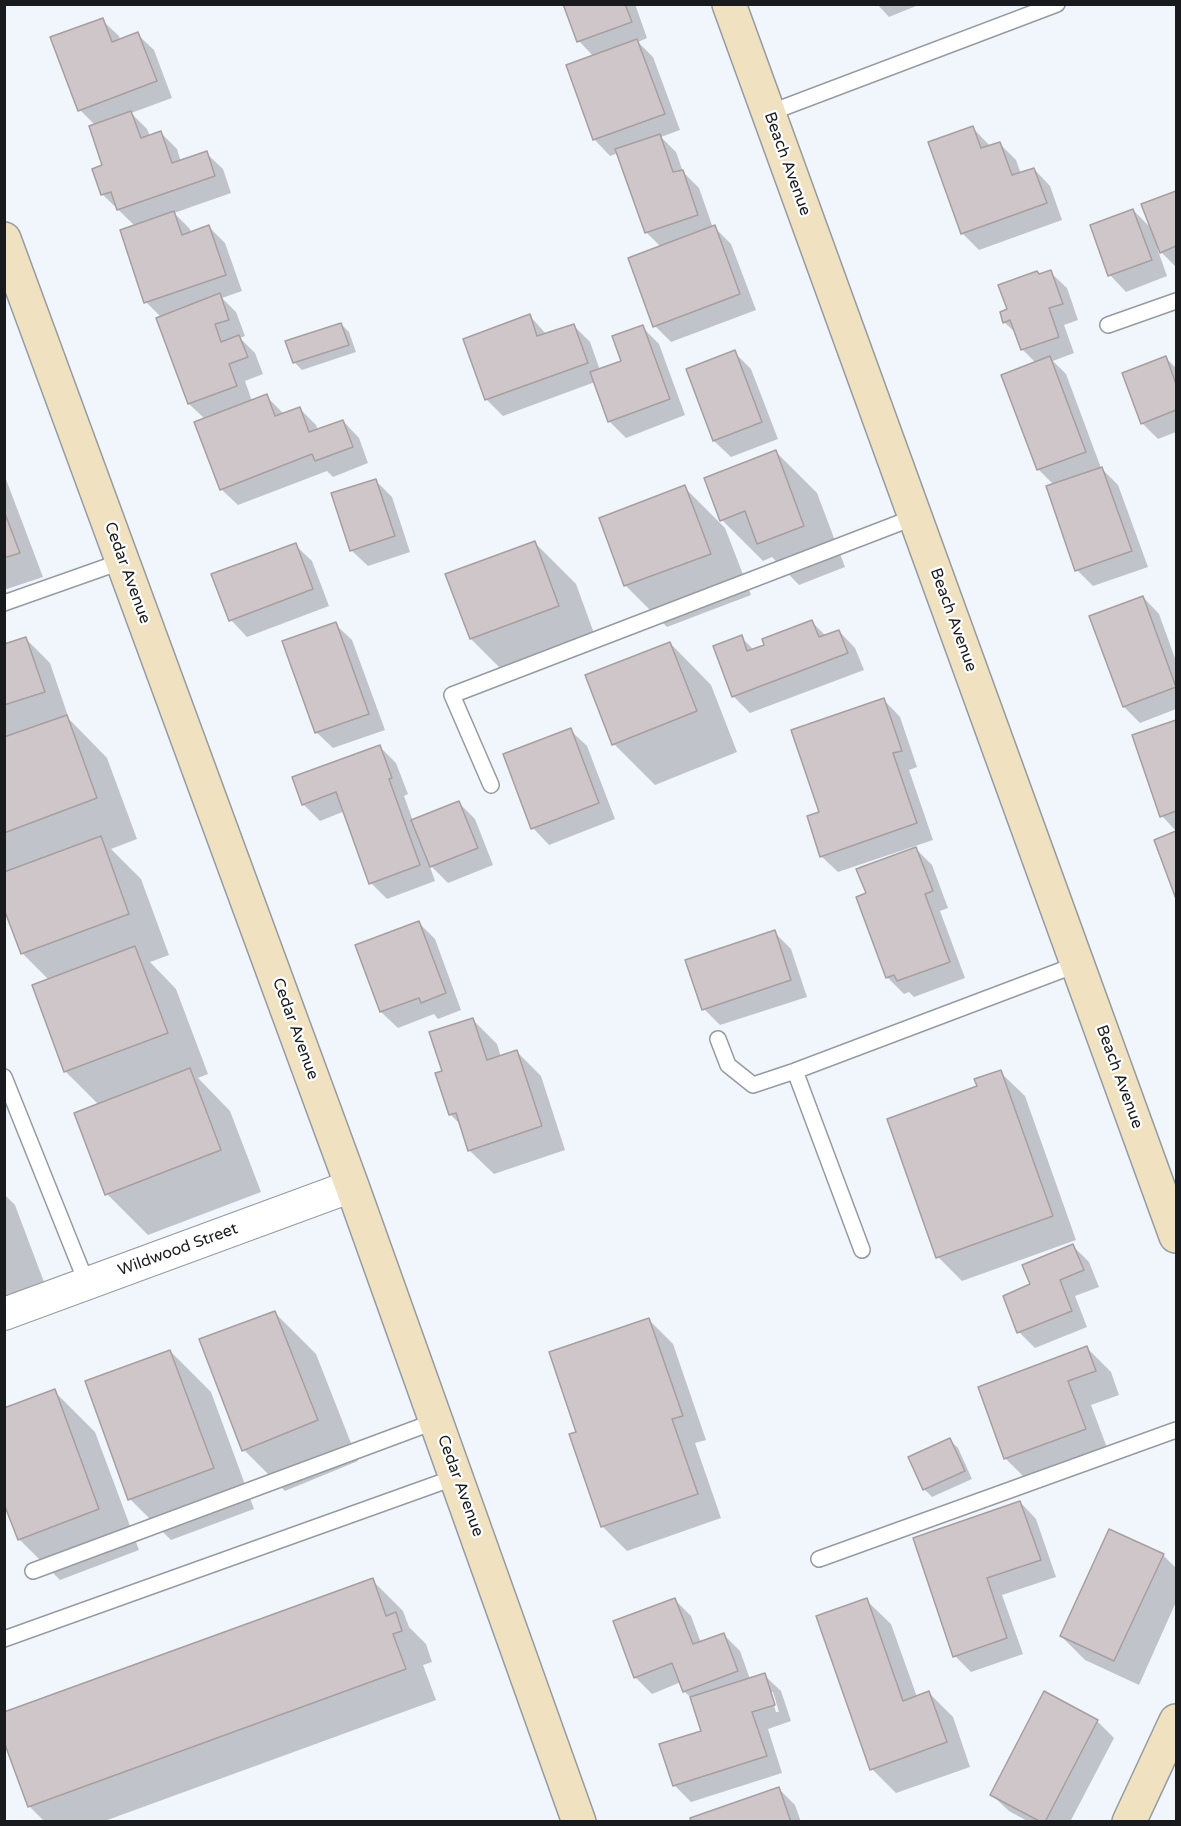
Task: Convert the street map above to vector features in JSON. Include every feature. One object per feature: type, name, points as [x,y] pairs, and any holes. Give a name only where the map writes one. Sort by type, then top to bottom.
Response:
[{"type":"street","name":"Beach Avenue","points":[[729,4],[1176,1236]]},
{"type":"street","name":"Cedar Avenue","points":[[4,239],[352,1186],[579,1821]]},
{"type":"street","name":"Wildwood Street","points":[[4,1314],[352,1186]]},
{"type":"street","points":[[1129,1821],[1176,1721]]},
{"type":"lane","points":[[769,113],[1057,4]]},
{"type":"lane","points":[[1108,325],[1176,301]]},
{"type":"lane","points":[[490,785],[452,695],[915,517]]},
{"type":"lane","points":[[4,603],[123,561]]},
{"type":"lane","points":[[718,1039],[728,1065],[753,1084],[795,1071],[1078,964]]},
{"type":"lane","points":[[795,1071],[862,1250]]},
{"type":"lane","points":[[4,1077],[87,1284]]},
{"type":"lane","points":[[33,1571],[436,1421]]},
{"type":"lane","points":[[819,1559],[1176,1430]]},
{"type":"lane","points":[[4,1639],[456,1477]]},
{"type":"building","points":[[563,4],[625,4],[632,22],[577,42]]},
{"type":"building","points":[[103,18],[112,42],[138,32],[157,81],[78,111],[50,37]]},
{"type":"building","points":[[637,39],[665,114],[593,140],[566,65]]},
{"type":"building","points":[[131,111],[141,138],[161,131],[172,163],[207,151],[215,176],[117,210],[111,192],[101,195],[92,169],[102,165],[89,126]]},
{"type":"building","points":[[973,126],[981,148],[1000,142],[1012,175],[1034,168],[1047,203],[961,234],[928,142]]},
{"type":"building","points":[[660,134],[673,172],[683,170],[698,215],[645,233],[615,149]]},
{"type":"building","points":[[1176,191],[1176,246],[1160,253],[1141,204]]},
{"type":"building","points":[[1133,209],[1152,260],[1108,276],[1090,225]]},
{"type":"building","points":[[174,211],[182,235],[209,225],[226,275],[144,303],[120,230]]},
{"type":"building","points":[[715,225],[740,294],[653,327],[628,258]]},
{"type":"building","points":[[1051,270],[1063,304],[1049,308],[1059,337],[1021,350],[1010,320],[1003,323],[1000,312],[1007,309],[998,285],[1037,271],[1039,274]]},
{"type":"building","points":[[220,293],[229,320],[215,324],[221,342],[239,335],[248,357],[229,364],[237,386],[188,404],[156,318]]},
{"type":"building","points":[[530,314],[537,336],[574,324],[588,363],[485,400],[463,339]]},
{"type":"building","points":[[341,323],[349,345],[293,363],[285,341]]},
{"type":"building","points":[[643,325],[670,399],[608,422],[590,372],[621,361],[612,336]]},
{"type":"building","points":[[735,350],[762,422],[713,441],[686,369]]},
{"type":"building","points":[[1050,356],[1086,452],[1037,470],[1001,375]]},
{"type":"building","points":[[1166,356],[1176,384],[1176,410],[1141,424],[1122,373]]},
{"type":"building","points":[[267,394],[275,416],[300,407],[309,432],[343,420],[353,447],[315,461],[312,454],[220,490],[194,422]]},
{"type":"building","points":[[776,450],[804,526],[757,544],[745,511],[720,521],[704,478]]},
{"type":"building","points":[[1102,467],[1132,551],[1075,571],[1046,486]]},
{"type":"building","points":[[376,479],[395,536],[350,551],[331,493]]},
{"type":"building","points":[[685,485],[711,554],[624,586],[599,518]]},
{"type":"building","points":[[4,511],[20,553],[4,558]]},
{"type":"building","points":[[535,541],[559,606],[470,639],[445,574]]},
{"type":"building","points":[[296,543],[313,589],[229,621],[211,574]]},
{"type":"building","points":[[1143,596],[1176,687],[1123,707],[1089,616]]},
{"type":"building","points":[[812,620],[819,637],[839,630],[848,653],[732,697],[713,646],[742,635],[747,651],[764,645],[762,639]]},
{"type":"building","points":[[336,622],[369,714],[315,733],[282,641]]},
{"type":"building","points":[[26,637],[45,692],[4,705],[4,644]]},
{"type":"building","points":[[670,642],[697,711],[612,745],[585,675]]},
{"type":"building","points":[[884,698],[902,751],[893,753],[917,823],[820,857],[807,816],[819,812],[791,730]]},
{"type":"building","points":[[67,715],[97,798],[4,833],[4,737]]},
{"type":"building","points":[[1176,720],[1176,811],[1160,817],[1132,735]]},
{"type":"building","points":[[571,728],[599,803],[531,829],[503,754]]},
{"type":"building","points":[[380,745],[392,778],[389,779],[420,865],[369,884],[336,792],[302,805],[292,777]]},
{"type":"building","points":[[459,801],[478,848],[430,867],[411,820]]},
{"type":"building","points":[[1176,831],[1176,899],[1154,840]]},
{"type":"building","points":[[101,836],[129,914],[21,954],[4,909],[4,872]]},
{"type":"building","points":[[916,847],[933,891],[925,894],[950,962],[897,981],[894,975],[886,978],[856,897],[866,893],[856,869]]},
{"type":"building","points":[[419,921],[446,993],[421,1003],[419,998],[380,1012],[355,945]]},
{"type":"building","points":[[775,930],[791,980],[702,1010],[685,960]]},
{"type":"building","points":[[135,946],[168,1033],[64,1072],[32,985]]},
{"type":"building","points":[[473,1018],[487,1060],[517,1050],[542,1126],[468,1151],[456,1113],[449,1115],[435,1073],[442,1071],[429,1032]]},
{"type":"building","points":[[190,1068],[221,1150],[105,1195],[74,1113]]},
{"type":"building","points":[[1001,1070],[1053,1216],[936,1258],[887,1119],[977,1086],[974,1079]]},
{"type":"building","points":[[1073,1244],[1084,1270],[1060,1280],[1072,1311],[1017,1333],[1003,1296],[1030,1284],[1022,1265]]},
{"type":"building","points":[[275,1311],[318,1420],[242,1451],[199,1339]]},
{"type":"building","points":[[649,1318],[683,1416],[672,1419],[698,1494],[601,1527],[569,1434],[576,1432],[549,1352]]},
{"type":"building","points":[[1087,1346],[1096,1371],[1068,1381],[1086,1429],[1004,1459],[978,1387]]},
{"type":"building","points":[[170,1350],[214,1468],[128,1500],[85,1381]]},
{"type":"building","points":[[55,1389],[99,1509],[18,1540],[4,1504],[4,1408]]},
{"type":"building","points":[[950,1438],[965,1471],[923,1490],[908,1457]]},
{"type":"building","points":[[1020,1501],[1041,1560],[987,1578],[1007,1638],[953,1657],[913,1538]]},
{"type":"building","points":[[1109,1529],[1164,1554],[1114,1661],[1060,1636]]},
{"type":"building","points":[[373,1578],[386,1616],[396,1612],[402,1631],[393,1634],[406,1669],[28,1807],[4,1742],[4,1712]]},
{"type":"building","points":[[675,1598],[693,1644],[724,1633],[738,1671],[683,1692],[672,1663],[634,1678],[613,1621]]},
{"type":"building","points":[[867,1598],[903,1701],[929,1691],[947,1742],[870,1770],[816,1616]]},
{"type":"building","points":[[765,1673],[775,1705],[752,1712],[767,1756],[673,1786],[659,1744],[701,1731],[690,1697]]},
{"type":"building","points":[[1044,1691],[1098,1720],[1045,1822],[1041,1822],[990,1795]]},
{"type":"building","points":[[779,1787],[791,1822],[691,1822],[690,1818]]}]
